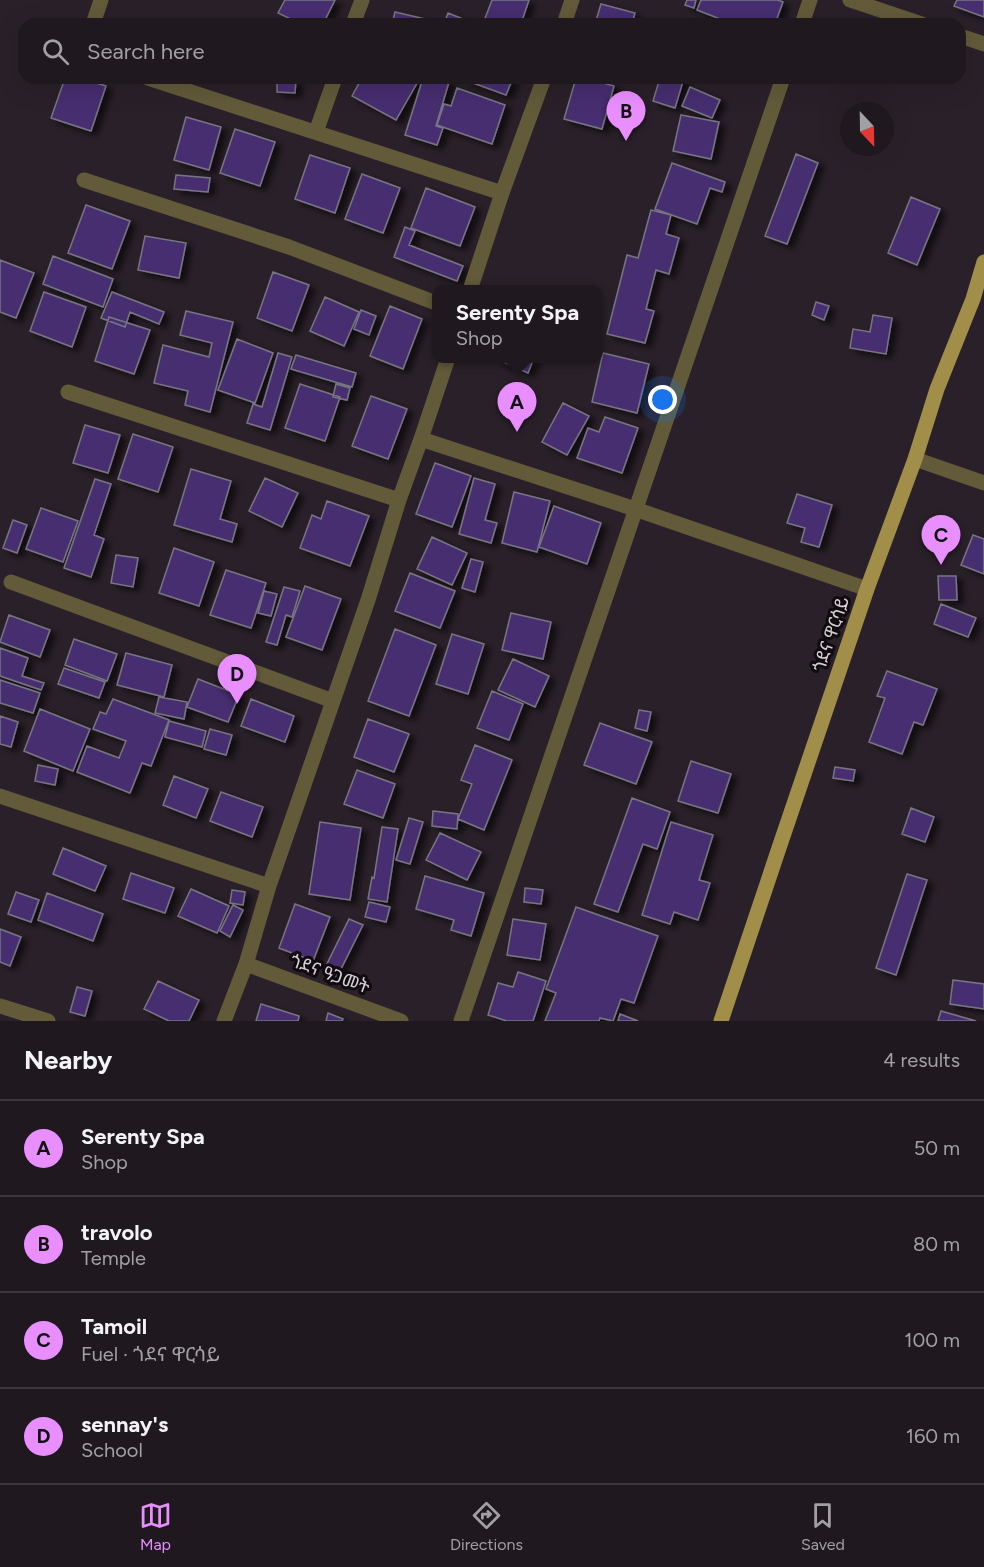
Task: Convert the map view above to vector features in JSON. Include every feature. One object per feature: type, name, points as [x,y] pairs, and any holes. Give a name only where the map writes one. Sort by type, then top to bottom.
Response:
[{"type":"main road","name":"ጎደና ዋርሳይ","points":[[721,1021],[867,589],[915,459],[937,389],[978,301],[984,262]]},
{"type":"street","points":[[95,18],[101,0]]},
{"type":"street","points":[[355,18],[362,0]]},
{"type":"street","points":[[566,18],[572,0]]},
{"type":"street","points":[[804,18],[810,0]]},
{"type":"street","points":[[850,0],[904,18]]},
{"type":"street","points":[[966,38],[984,44]]},
{"type":"street","points":[[167,84],[502,193]]},
{"type":"street","points":[[316,132],[333,84]]},
{"type":"street","points":[[472,285],[542,84]]},
{"type":"street","points":[[461,1021],[781,84]]},
{"type":"street","points":[[84,180],[289,247],[432,301]]},
{"type":"street","points":[[224,1021],[246,964],[269,886],[368,600],[399,500],[446,363]]},
{"type":"street","points":[[69,392],[399,500]]},
{"type":"street","points":[[422,439],[867,589]]},
{"type":"street","points":[[915,459],[984,483]]},
{"type":"street","points":[[10,582],[333,701]]},
{"type":"street","points":[[0,795],[269,886]]},
{"type":"street","name":"ጎደና ዓጋመት","points":[[246,964],[401,1021]]},
{"type":"street","points":[[0,1006],[48,1021]]},
{"type":"building","points":[[285,0],[335,0],[326,18],[288,18],[278,13]]},
{"type":"building","points":[[492,0],[529,0],[523,18],[485,18]]},
{"type":"building","points":[[687,0],[696,0],[694,8],[685,5]]},
{"type":"building","points":[[701,0],[778,0],[783,2],[777,18],[718,18],[697,10]]},
{"type":"building","points":[[957,0],[984,0],[984,17],[954,6]]},
{"type":"building","points":[[601,4],[635,13],[634,18],[597,18]]},
{"type":"building","points":[[395,12],[421,18],[394,18]]},
{"type":"building","points":[[448,13],[460,18],[446,18]]},
{"type":"building","points":[[63,84],[106,86],[91,131],[51,118]]},
{"type":"building","points":[[277,84],[296,84],[295,93],[277,92]]},
{"type":"building","points":[[359,84],[417,84],[396,120],[352,96]]},
{"type":"building","points":[[421,84],[448,84],[436,126],[443,128],[437,145],[405,135]]},
{"type":"building","points":[[476,84],[511,84],[506,95]]},
{"type":"building","points":[[574,84],[614,86],[602,129],[564,119]]},
{"type":"building","points":[[658,84],[682,84],[675,108],[653,101]]},
{"type":"building","points":[[690,87],[720,100],[712,118],[682,106]]},
{"type":"building","points":[[457,88],[505,105],[492,144],[437,125],[444,104],[451,106]]},
{"type":"building","points":[[681,115],[719,122],[711,159],[673,151]]},
{"type":"building","points":[[186,117],[221,127],[209,170],[174,160]]},
{"type":"building","points":[[235,129],[275,142],[260,186],[220,173]]},
{"type":"building","points":[[796,154],[818,163],[787,244],[765,236]]},
{"type":"building","points":[[310,155],[350,168],[335,213],[295,199]]},
{"type":"building","points":[[672,163],[725,182],[722,192],[710,188],[697,224],[655,209]]},
{"type":"building","points":[[362,174],[400,188],[383,233],[345,219]]},
{"type":"building","points":[[176,175],[210,178],[208,192],[174,189]]},
{"type":"building","points":[[426,188],[475,207],[460,246],[411,228]]},
{"type":"building","points":[[911,197],[940,209],[917,265],[888,253]]},
{"type":"building","points":[[86,205],[130,221],[112,269],[68,253]]},
{"type":"building","points":[[651,210],[671,215],[666,234],[679,238],[669,274],[656,270],[646,309],[654,311],[645,343],[607,334],[627,255],[638,258]]},
{"type":"building","points":[[405,227],[415,231],[409,245],[463,266],[457,281],[394,257]]},
{"type":"building","points":[[145,236],[186,243],[179,278],[138,270]]},
{"type":"building","points":[[53,256],[113,279],[103,307],[43,284]]},
{"type":"building","points":[[0,260],[34,273],[16,318],[0,312]]},
{"type":"building","points":[[273,272],[309,285],[292,331],[257,318]]},
{"type":"building","points":[[44,292],[86,307],[72,347],[30,331]]},
{"type":"building","points":[[112,292],[164,312],[159,324],[130,312],[125,327],[101,318]]},
{"type":"building","points":[[325,297],[359,312],[344,346],[310,331]]},
{"type":"building","points":[[816,302],[829,306],[824,320],[812,315]]},
{"type":"building","points":[[390,306],[422,319],[403,369],[370,356]]},
{"type":"building","points":[[361,310],[376,316],[369,335],[354,329]]},
{"type":"building","points":[[186,311],[233,322],[210,412],[185,405],[188,391],[154,383],[163,345],[209,357],[212,343],[180,335]]},
{"type":"building","points":[[873,315],[892,318],[886,354],[850,348],[853,329],[870,332]]},
{"type":"building","points":[[109,317],[150,330],[134,374],[95,361]]},
{"type":"building","points":[[237,339],[273,353],[255,403],[218,390]]},
{"type":"building","points":[[278,353],[292,357],[270,430],[247,423],[253,404],[262,407]]},
{"type":"building","points":[[603,353],[649,364],[637,413],[592,402],[601,363],[603,363]]},
{"type":"building","points":[[296,355],[356,373],[352,387],[291,369]]},
{"type":"building","points":[[506,363],[532,363],[528,373]]},
{"type":"building","points":[[300,384],[340,397],[325,441],[285,428]]},
{"type":"building","points":[[336,384],[350,388],[347,400],[333,397]]},
{"type":"building","points":[[371,396],[407,409],[388,459],[352,446]]},
{"type":"building","points":[[563,403],[589,416],[567,455],[542,442]]},
{"type":"building","points":[[605,417],[638,428],[622,473],[577,458],[588,428],[599,432]]},
{"type":"building","points":[[85,425],[120,435],[108,473],[73,463]]},
{"type":"building","points":[[133,434],[173,447],[158,492],[118,479]]},
{"type":"building","points":[[435,463],[471,476],[452,527],[416,514]]},
{"type":"building","points":[[191,469],[231,481],[220,519],[237,524],[232,542],[174,525]]},
{"type":"building","points":[[265,478],[298,493],[282,527],[249,511]]},
{"type":"building","points":[[474,478],[495,484],[485,520],[497,523],[491,543],[459,534]]},
{"type":"building","points":[[95,479],[111,484],[94,535],[104,539],[91,577],[64,568]]},
{"type":"building","points":[[514,492],[550,501],[537,552],[502,543]]},
{"type":"building","points":[[797,494],[832,505],[819,547],[801,542],[805,528],[787,523]]},
{"type":"building","points":[[327,501],[369,516],[350,566],[300,548],[312,515],[321,519]]},
{"type":"building","points":[[554,506],[601,523],[587,564],[539,547]]},
{"type":"building","points":[[41,508],[78,521],[63,562],[26,549]]},
{"type":"building","points":[[13,520],[27,525],[17,553],[3,548]]},
{"type":"building","points":[[973,535],[984,539],[984,574],[961,565]]},
{"type":"building","points":[[432,537],[467,553],[452,585],[417,569]]},
{"type":"building","points":[[174,548],[214,562],[199,606],[159,593]]},
{"type":"building","points":[[116,555],[138,558],[133,587],[111,583]]},
{"type":"building","points":[[471,559],[483,562],[475,592],[462,588]]},
{"type":"building","points":[[226,570],[266,583],[251,628],[210,615]]},
{"type":"building","points":[[410,573],[455,591],[440,628],[395,611]]},
{"type":"building","points":[[938,576],[956,576],[957,600],[939,600]]},
{"type":"building","points":[[305,586],[341,599],[322,650],[286,637]]},
{"type":"building","points":[[284,587],[300,591],[292,617],[286,615],[277,645],[266,642]]},
{"type":"building","points":[[264,591],[277,594],[271,616],[258,613]]},
{"type":"building","points":[[941,604],[976,618],[968,637],[934,624]]},
{"type":"building","points":[[511,613],[551,622],[543,659],[502,650]]},
{"type":"building","points":[[9,615],[50,630],[40,657],[0,642]]},
{"type":"building","points":[[395,629],[436,645],[409,716],[368,701]]},
{"type":"building","points":[[452,634],[484,644],[468,694],[436,684]]},
{"type":"building","points":[[74,639],[117,654],[107,681],[65,665]]},
{"type":"building","points":[[0,648],[28,658],[22,676],[44,683],[41,690],[0,676]]},
{"type":"building","points":[[126,653],[172,665],[164,697],[117,685]]},
{"type":"building","points":[[513,659],[549,676],[535,707],[498,690]]},
{"type":"building","points":[[64,668],[105,682],[99,698],[58,684]]},
{"type":"building","points":[[887,671],[937,689],[923,725],[914,722],[902,754],[869,742],[885,698],[877,696]]},
{"type":"building","points":[[198,679],[239,695],[228,722],[187,707]]},
{"type":"building","points":[[0,680],[40,693],[33,713],[0,703]]},
{"type":"building","points":[[492,691],[523,704],[509,740],[477,728]]},
{"type":"building","points":[[159,697],[187,702],[184,719],[155,713]]},
{"type":"building","points":[[113,699],[169,720],[151,766],[142,763],[130,793],[77,772],[87,746],[119,758],[126,741],[93,729],[100,712],[106,714]]},
{"type":"building","points":[[251,699],[294,716],[285,742],[241,726]]},
{"type":"building","points":[[40,709],[90,729],[73,771],[24,751]]},
{"type":"building","points":[[639,710],[651,712],[647,731],[635,728]]},
{"type":"building","points":[[0,716],[18,722],[11,747],[0,744]]},
{"type":"building","points":[[368,719],[409,734],[394,772],[354,757]]},
{"type":"building","points":[[169,721],[206,731],[202,747],[165,737]]},
{"type":"building","points":[[600,723],[652,742],[636,784],[584,765]]},
{"type":"building","points":[[210,729],[232,735],[226,755],[204,749]]},
{"type":"building","points":[[475,745],[512,760],[484,830],[458,819],[472,784],[461,780]]},
{"type":"building","points":[[691,761],[731,774],[718,813],[678,801]]},
{"type":"building","points":[[38,765],[58,769],[55,785],[35,781]]},
{"type":"building","points":[[835,767],[855,770],[853,781],[833,778]]},
{"type":"building","points":[[357,770],[395,784],[383,818],[344,804]]},
{"type":"building","points":[[174,776],[208,789],[196,818],[163,805]]},
{"type":"building","points":[[221,792],[263,807],[252,837],[210,821]]},
{"type":"building","points":[[632,798],[670,812],[657,849],[643,844],[618,912],[594,904]]},
{"type":"building","points":[[911,808],[934,817],[925,842],[902,834]]},
{"type":"building","points":[[433,811],[458,814],[457,829],[432,826]]},
{"type":"building","points":[[409,818],[423,822],[410,864],[396,860]]},
{"type":"building","points":[[320,822],[361,828],[350,900],[309,894]]},
{"type":"building","points":[[671,822],[713,835],[699,880],[710,883],[698,920],[674,912],[670,924],[642,915]]},
{"type":"building","points":[[382,827],[398,829],[387,902],[368,899],[372,877],[374,878]]},
{"type":"building","points":[[440,833],[481,852],[467,880],[426,860]]},
{"type":"building","points":[[63,848],[106,866],[95,891],[53,874]]},
{"type":"building","points":[[131,873],[174,888],[165,913],[123,899]]},
{"type":"building","points":[[907,874],[927,880],[896,975],[876,968]]},
{"type":"building","points":[[425,876],[484,893],[471,936],[451,930],[454,920],[416,909]]},
{"type":"building","points":[[525,888],[543,890],[541,904],[524,902]]},
{"type":"building","points":[[191,889],[229,906],[217,933],[178,916]]},
{"type":"building","points":[[232,890],[245,892],[243,905],[230,903]]},
{"type":"building","points":[[16,892],[39,900],[31,922],[8,914]]},
{"type":"building","points":[[47,893],[103,914],[93,941],[38,920]]},
{"type":"building","points":[[369,902],[390,907],[386,922],[365,917]]},
{"type":"building","points":[[295,904],[330,917],[313,961],[279,948]]},
{"type":"building","points":[[233,905],[243,910],[230,937],[220,931]]},
{"type":"building","points":[[576,907],[658,936],[634,1003],[621,999],[613,1021],[600,1018],[599,1021],[545,1021],[556,993],[546,989]]},
{"type":"building","points":[[349,919],[363,925],[337,977],[324,970]]},
{"type":"building","points":[[513,919],[546,924],[540,960],[507,955]]},
{"type":"building","points":[[0,929],[21,937],[10,966],[0,962]]},
{"type":"building","points":[[518,972],[546,981],[533,1021],[507,1021],[488,1015],[498,983],[513,987]]},
{"type":"building","points":[[953,980],[984,984],[984,1009],[950,1004]]},
{"type":"building","points":[[158,981],[199,1000],[189,1021],[169,1021],[144,1009]]},
{"type":"building","points":[[77,987],[92,991],[85,1016],[70,1012]]},
{"type":"building","points":[[261,1004],[299,1016],[298,1021],[256,1021]]},
{"type":"building","points":[[941,1011],[976,1021],[938,1021]]},
{"type":"building","points":[[328,1013],[343,1019],[342,1021],[326,1021]]},
{"type":"building","points":[[620,1014],[638,1021],[618,1021]]},
{"type":"place","name":"travolo","points":[[626,141]]},
{"type":"place","name":"Serenty Spa","points":[[517,432]]},
{"type":"place","name":"Tamoil","points":[[941,565]]},
{"type":"place","name":"sennay's","points":[[237,704]]}]
